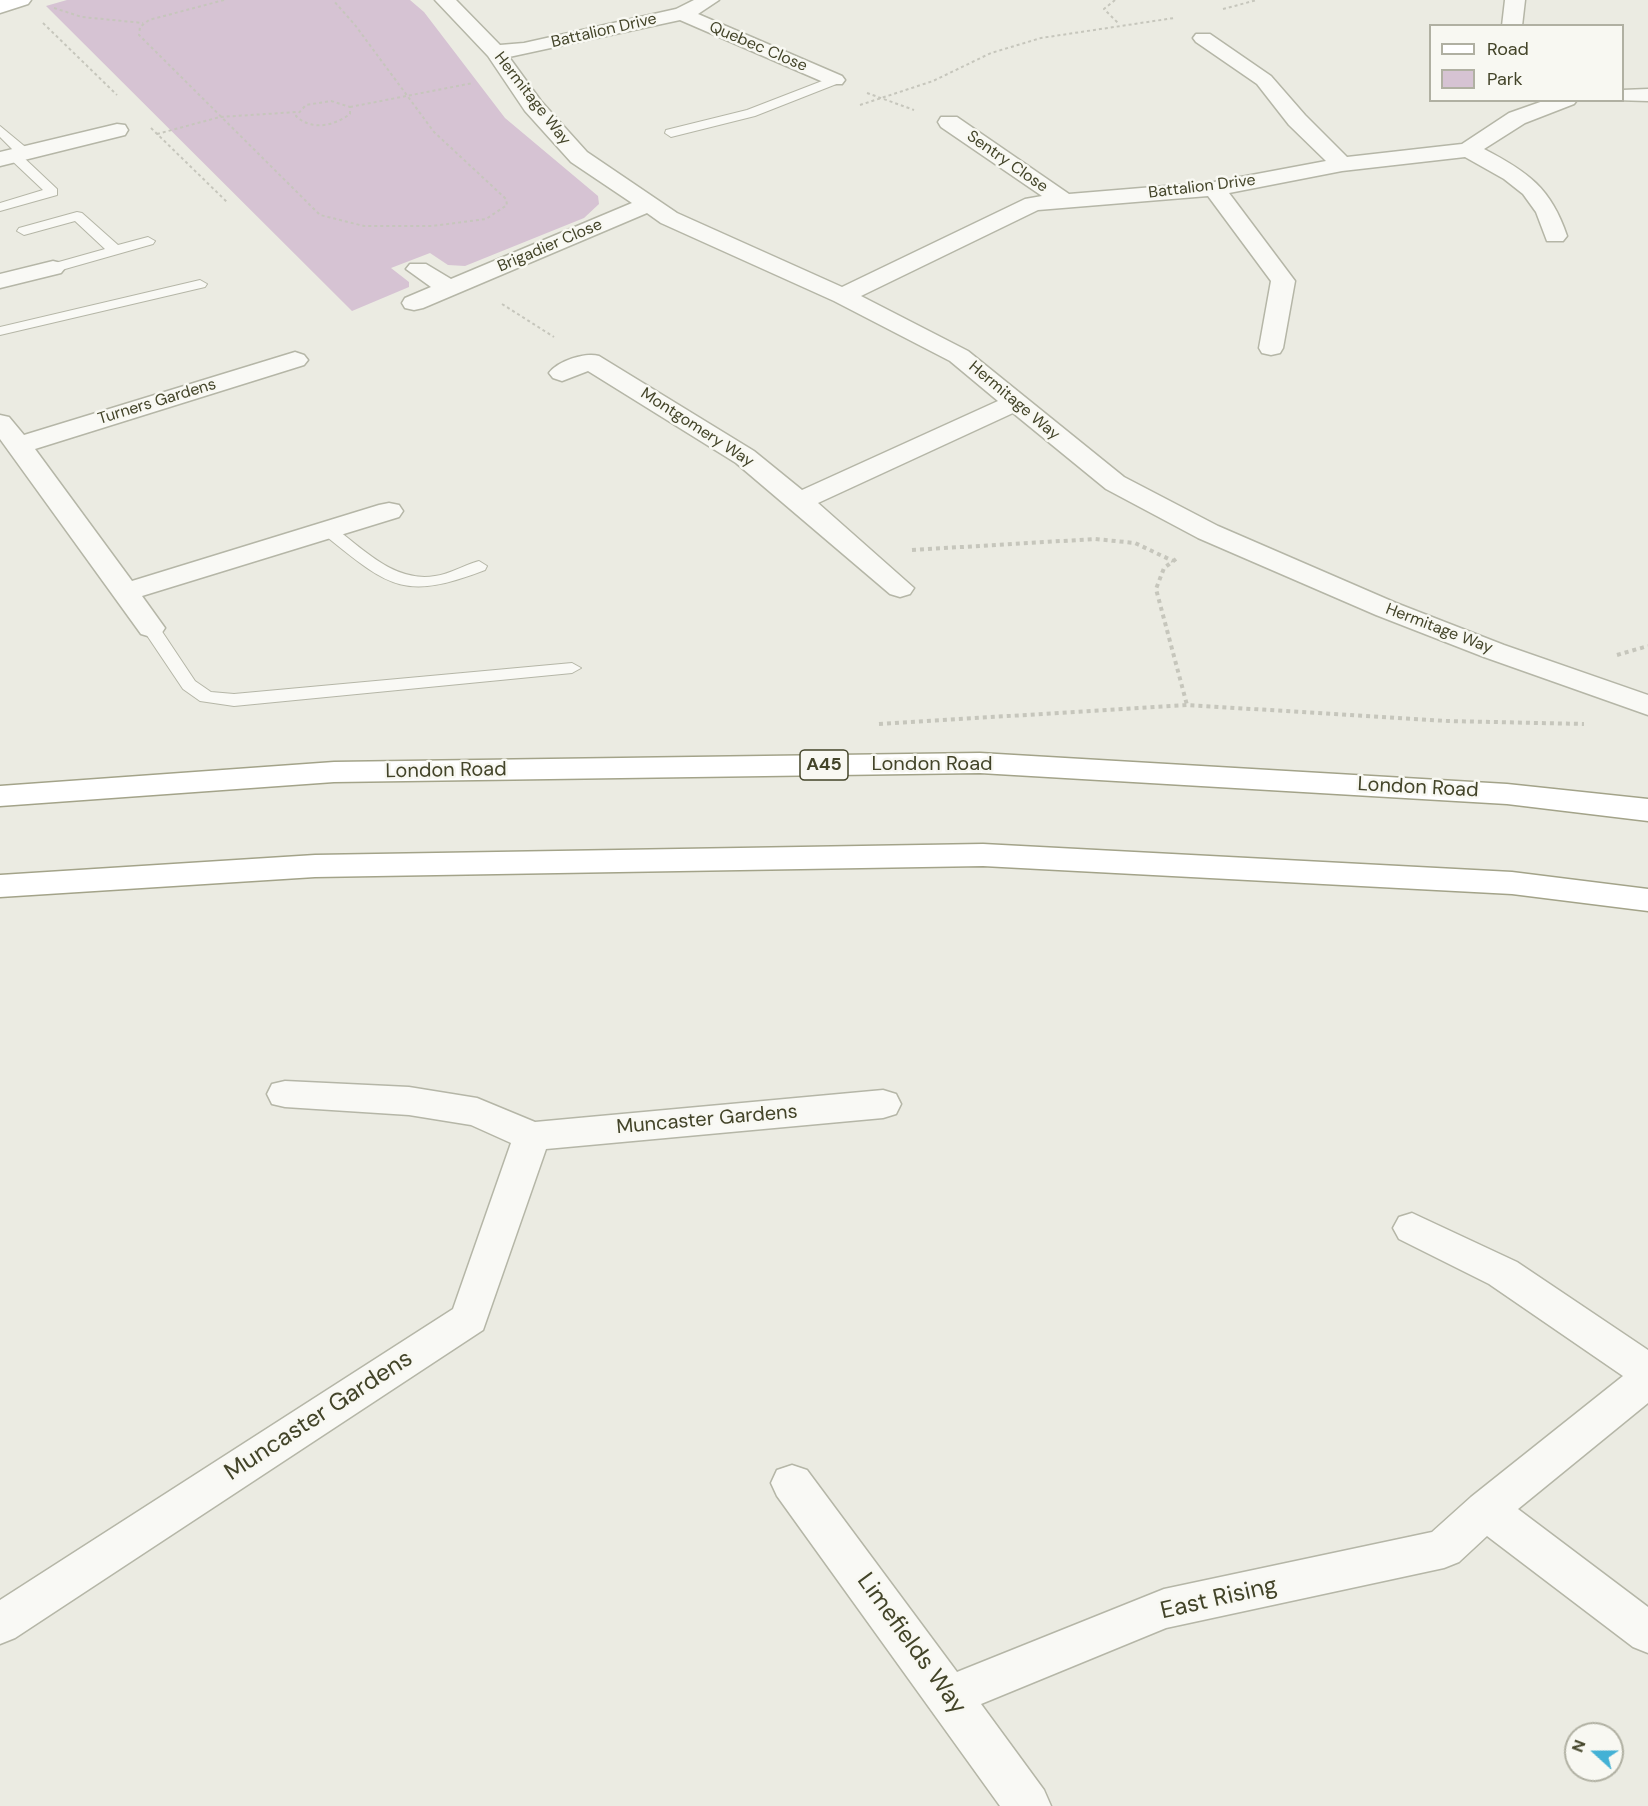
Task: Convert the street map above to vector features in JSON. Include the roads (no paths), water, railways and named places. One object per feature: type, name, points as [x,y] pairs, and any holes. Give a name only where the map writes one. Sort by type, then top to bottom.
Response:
[{"type":"main road","points":[[0,7],[21,0]]},
{"type":"main road","name":"London Road","points":[[0,796],[334,772],[980,763],[1508,794],[1648,810]]},
{"type":"main road","points":[[0,886],[315,866],[983,855],[1512,883],[1648,900]]},
{"type":"street","name":"Hermitage Way","points":[[445,0],[495,52],[533,106],[579,157],[669,218],[843,296],[959,356],[1115,483],[1208,532],[1417,621],[1648,705]]},
{"type":"street","name":"Battalion Drive","points":[[495,52],[524,49],[682,14],[709,0]]},
{"type":"street","points":[[1512,24],[1515,0]]},
{"type":"street","name":"Quebec Close","points":[[682,14],[835,80]]},
{"type":"street","points":[[1203,38],[1264,80],[1297,120],[1342,164]]},
{"type":"street","points":[[1624,96],[1648,95]]},
{"type":"street","name":"Battalion Drive","points":[[843,296],[888,272],[1033,204],[1214,189],[1342,164],[1468,150],[1518,118],[1562,102]]},
{"type":"street","name":"Sentry Close","points":[[949,122],[1065,202]]},
{"type":"street","points":[[13,156],[117,130]]},
{"type":"street","points":[[1468,150],[1499,166],[1527,187],[1546,209],[1555,236]]},
{"type":"street","points":[[1214,189],[1283,281],[1271,348]]},
{"type":"street","name":"Brigadier Close","points":[[414,303],[650,204]]},
{"type":"street","points":[[0,281],[53,268]]},
{"type":"street","points":[[418,269],[458,285]]},
{"type":"street","name":"Montgomery Way","points":[[567,345],[745,457],[800,501],[900,588]]},
{"type":"street","name":"Turners Gardens","points":[[19,445],[295,360]]},
{"type":"street","points":[[562,373],[590,361]]},
{"type":"street","points":[[800,501],[977,418],[1015,403]]},
{"type":"street","points":[[0,423],[19,445],[151,628]]},
{"type":"street","points":[[126,592],[389,511]]},
{"type":"street","name":"Muncaster Gardens","points":[[285,1094],[409,1101],[454,1108],[477,1112],[532,1136],[883,1104]]},
{"type":"street","name":"Muncaster Gardens","points":[[2,1617],[469,1319],[532,1136]]},
{"type":"street","points":[[1412,1228],[1503,1273],[1648,1371]]},
{"type":"street","name":"East Rising","points":[[949,1696],[1164,1609],[1444,1549],[1486,1510],[1648,1378]]},
{"type":"street","name":"Limefields Way","points":[[792,1483],[1028,1806]]},
{"type":"street","points":[[1486,1510],[1648,1633]]},
{"type":"lane","points":[[671,133],[751,113],[835,80]]},
{"type":"lane","points":[[0,130],[13,156],[52,192],[0,207]]},
{"type":"lane","points":[[24,231],[77,216],[115,250]]},
{"type":"lane","points":[[53,268],[148,241]]},
{"type":"lane","points":[[0,331],[200,284]]},
{"type":"lane","points":[[328,530],[395,579],[417,584],[439,581],[479,566]]},
{"type":"lane","points":[[151,628],[189,685],[206,697],[234,700],[572,668]]}]
